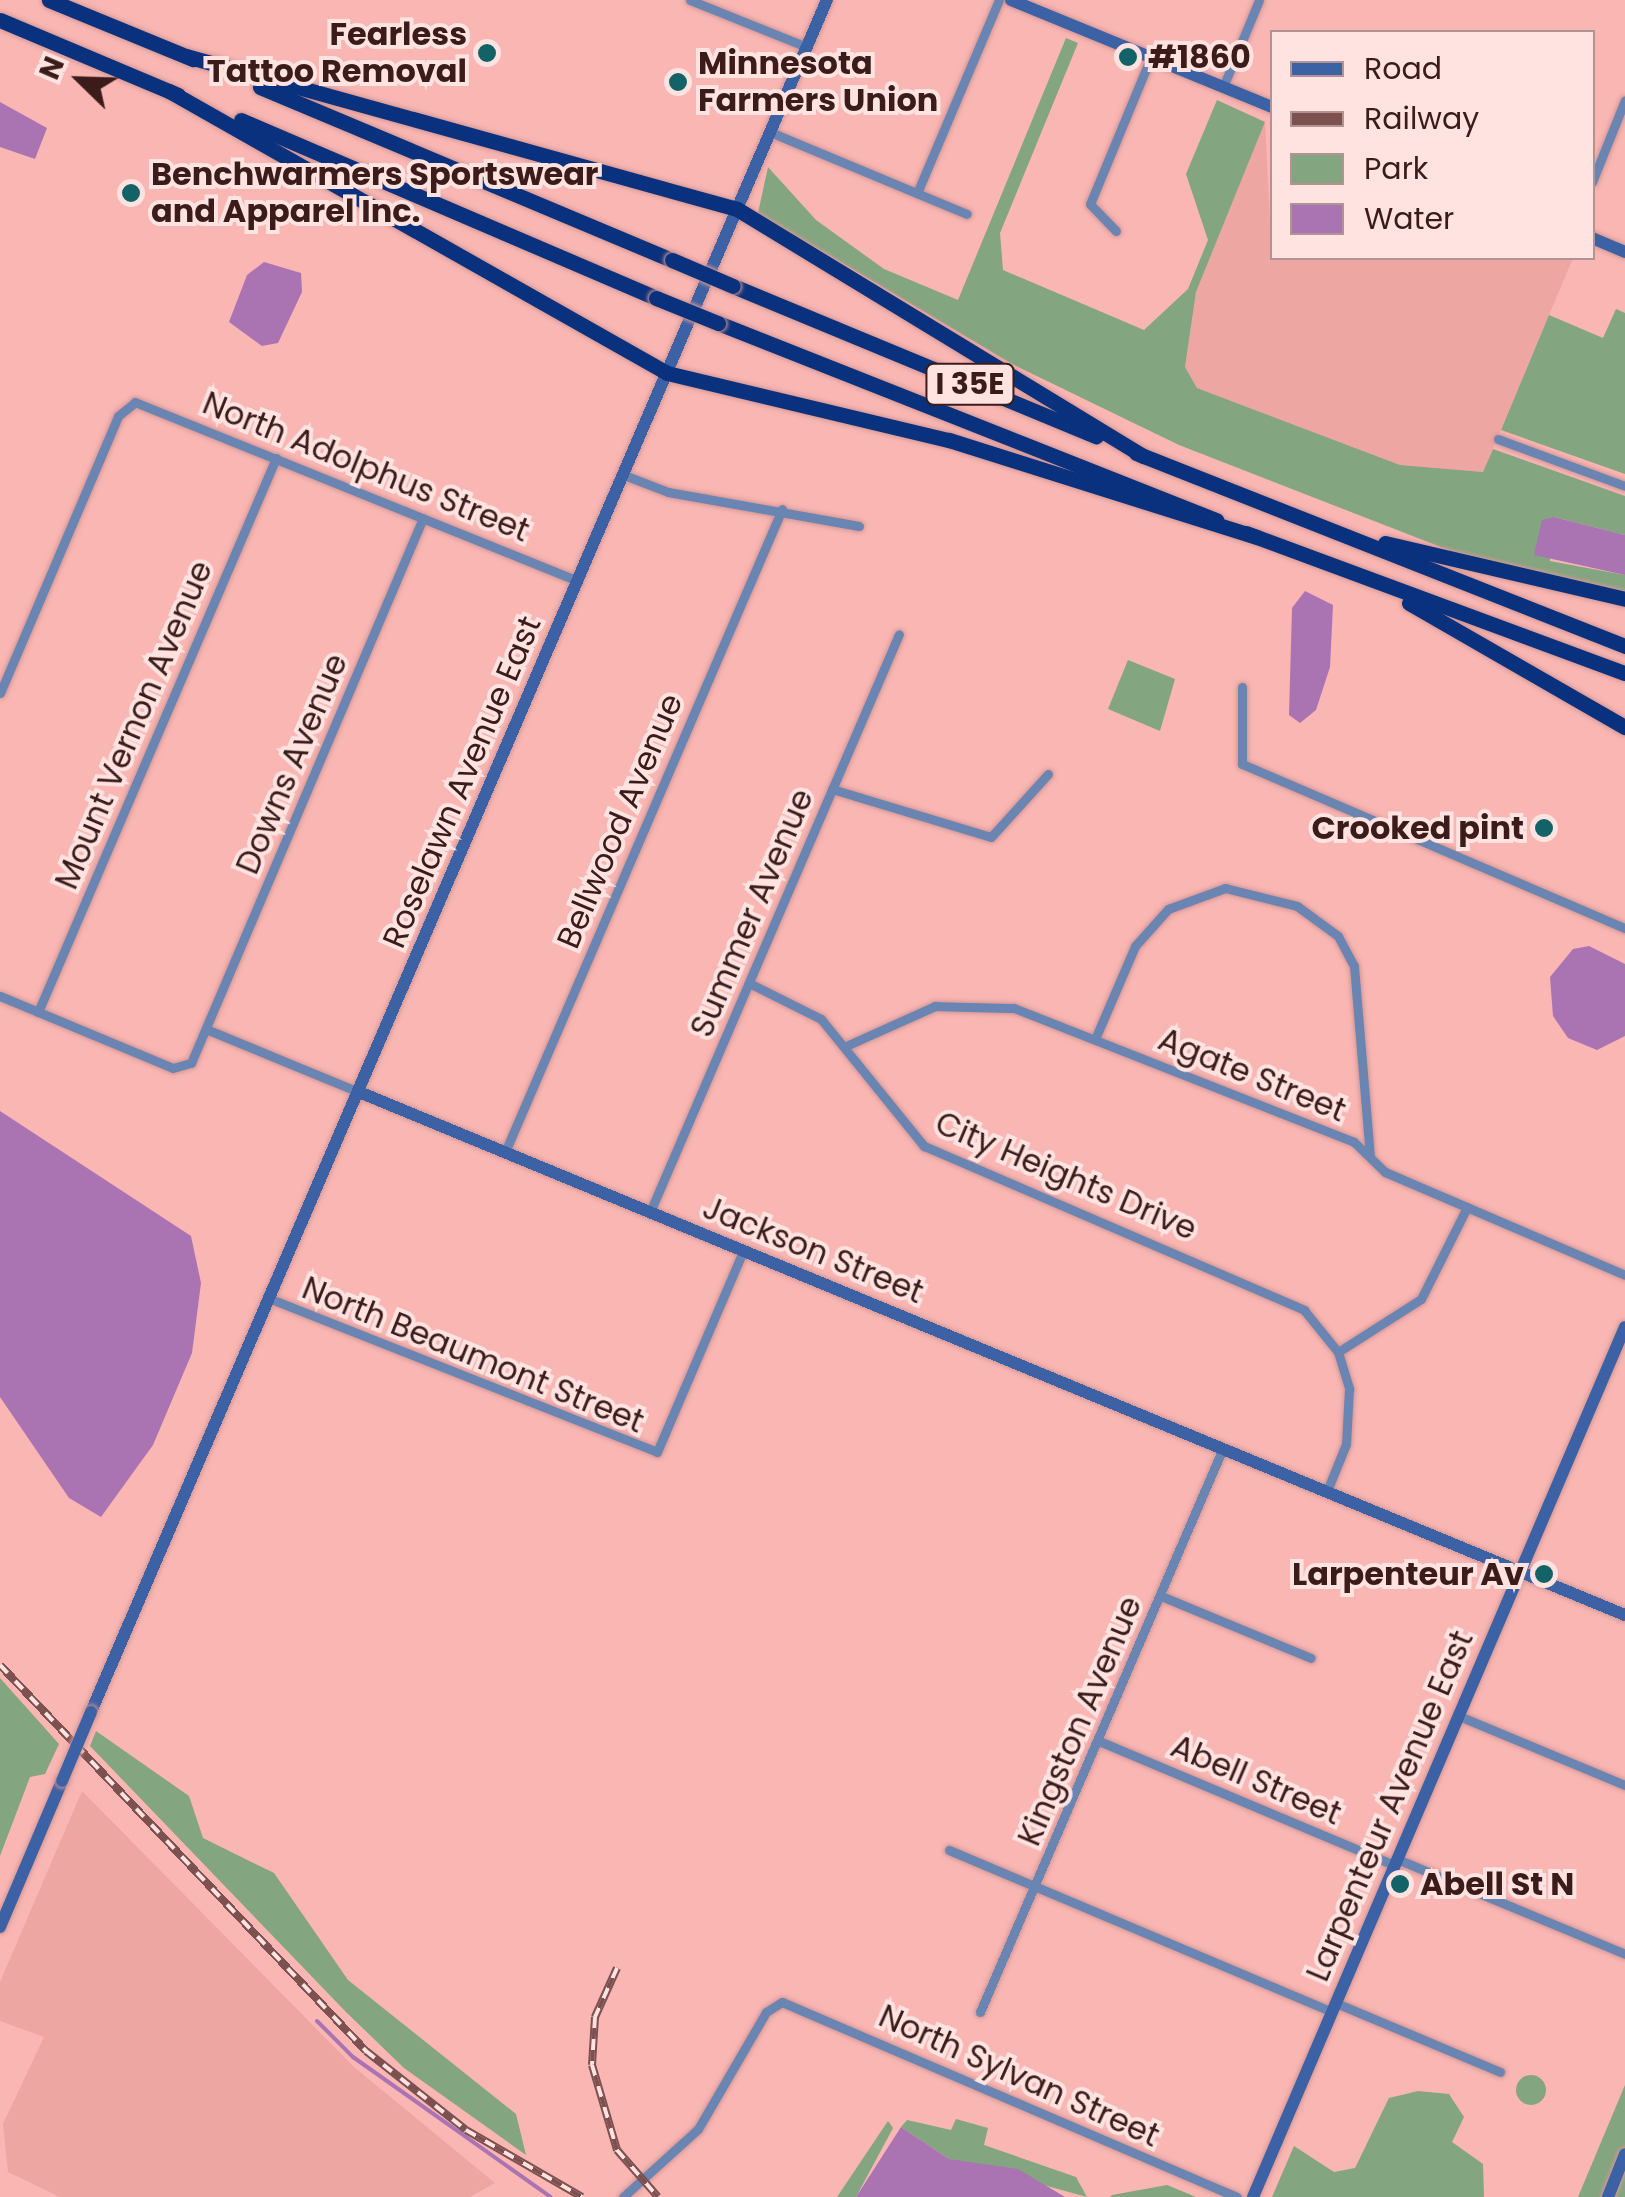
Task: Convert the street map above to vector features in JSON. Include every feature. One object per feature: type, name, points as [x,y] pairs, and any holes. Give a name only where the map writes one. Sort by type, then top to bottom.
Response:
[{"type":"highway","name":"I 35E","points":[[49,0],[1144,456],[1625,646]]},
{"type":"highway","name":"I 35E","points":[[0,20],[718,323],[1256,537],[1625,673]]},
{"type":"highway","points":[[186,56],[737,209],[1144,456]]},
{"type":"highway","points":[[169,91],[667,373],[949,440],[1256,537]]},
{"type":"highway","points":[[1326,528],[1625,599]]},
{"type":"highway","points":[[1352,574],[1625,727]]},
{"type":"street","points":[[690,0],[807,48]]},
{"type":"street","name":"Roselawn Avenue East","points":[[0,1927],[827,0]]},
{"type":"street","points":[[917,193],[999,0]]},
{"type":"street","points":[[1011,0],[1270,106]]},
{"type":"street","points":[[1223,87],[1259,0]]},
{"type":"street","points":[[1116,231],[1090,204],[1151,57]]},
{"type":"street","points":[[1595,175],[1625,100]]},
{"type":"street","points":[[770,132],[967,214]]},
{"type":"street","points":[[1595,239],[1625,252]]},
{"type":"street","name":"North Adolphus Street","points":[[0,693],[118,416],[135,402],[578,581]]},
{"type":"street","points":[[1498,440],[1625,486]]},
{"type":"street","name":"Mount Vernon Avenue","points":[[38,1012],[276,458]]},
{"type":"street","points":[[624,475],[668,492],[782,509],[859,526]]},
{"type":"street","name":"Bellwood Avenue","points":[[504,1152],[782,509]]},
{"type":"street","name":"Downs Avenue","points":[[206,1030],[423,518]]},
{"type":"street","name":"Summer Avenue","points":[[650,1212],[899,634]]},
{"type":"street","points":[[1242,687],[1242,764],[1625,928]]},
{"type":"street","points":[[832,789],[991,837],[1048,774]]},
{"type":"street","points":[[1095,1039],[1135,946],[1168,908],[1225,888],[1296,906],[1338,936],[1354,966],[1371,1158]]},
{"type":"street","name":"City Heights Drive","points":[[749,983],[805,1008],[846,1046],[895,1120],[924,1146],[1271,1289],[1304,1310],[1338,1352]]},
{"type":"street","points":[[0,996],[178,1069],[191,1064],[206,1030]]},
{"type":"street","name":"Agate Street","points":[[846,1046],[916,1011],[973,1002],[1095,1039],[1354,1142],[1371,1158],[1467,1207],[1625,1274]]},
{"type":"street","name":"Jackson Street","points":[[206,1030],[1625,1615]]},
{"type":"street","points":[[1327,1491],[1350,1426],[1338,1352],[1421,1299],[1467,1207]]},
{"type":"street","name":"North Beaumont Street","points":[[271,1299],[657,1452],[743,1251]]},
{"type":"street","name":"Larpenteur Avenue East","points":[[1253,2197],[1625,1327]]},
{"type":"street","name":"Kingston Avenue","points":[[980,2012],[1223,1448]]},
{"type":"street","points":[[1161,1596],[1311,1658]]},
{"type":"street","points":[[1459,1716],[1625,1785]]},
{"type":"street","name":"Abell Street","points":[[1099,1741],[1625,1954]]},
{"type":"street","points":[[949,1850],[1500,2072]]},
{"type":"street","name":"North Sylvan Street","points":[[623,2197],[698,2129],[766,2012],[782,2002],[1237,2197]]},
{"type":"street","points":[[1608,2197],[1625,2154]]},
{"type":"shaded area","points":[[1265,122],[1270,260],[1572,260],[1483,472],[1400,465],[1197,388],[1185,367],[1196,292]]},
{"type":"shaded area","points":[[82,1791],[354,2067],[495,2183],[470,2197],[60,2197],[8,2172],[3,2124],[44,2037],[0,2021],[0,1982]]},
{"type":"green space","points":[[1066,38],[1078,43],[1000,233],[1003,270],[1144,330],[1188,289],[1208,240],[1186,174],[1217,100],[1265,122],[1196,292],[1185,367],[1197,388],[1400,465],[1483,472],[1493,449],[1625,496],[1625,535],[1554,517],[1550,561],[1625,575],[1625,594],[1469,558],[1179,445],[1012,364],[758,213],[768,167],[816,220],[884,269],[958,300]]},
{"type":"green space","points":[[1616,309],[1625,313],[1625,474],[1501,430],[1549,315],[1603,338]]},
{"type":"green space","points":[[1128,660],[1175,679],[1160,731],[1108,709]]},
{"type":"green space","points":[[0,1678],[59,1744],[45,1774],[30,1777],[0,1856]]},
{"type":"green space","points":[[96,1731],[189,1796],[203,1838],[274,1873],[348,1980],[516,2114],[526,2155],[404,2068],[346,2012],[90,1746]]},
{"type":"green space","points":[[1531,2075],[1545,2084],[1546,2090],[1537,2104],[1531,2105],[1517,2096],[1516,2090],[1525,2076]]},
{"type":"green space","points":[[1625,2085],[1625,2197],[1578,2197]]},
{"type":"green space","points":[[1418,2091],[1449,2094],[1464,2117],[1452,2142],[1483,2164],[1484,2197],[1272,2197],[1294,2146],[1334,2172],[1355,2168],[1389,2098]]},
{"type":"green space","points":[[956,2119],[988,2128],[984,2145],[1076,2177],[1087,2197],[949,2159],[901,2127],[907,2120],[951,2130]]},
{"type":"green space","points":[[888,2121],[893,2128],[856,2197],[837,2197]]},
{"type":"green space","points":[[1167,2185],[1196,2197],[1110,2197],[1112,2195]]},
{"type":"water","points":[[0,102],[47,128],[35,159],[0,147]]},
{"type":"water","points":[[264,262],[301,273],[302,292],[278,343],[262,346],[229,322],[247,275]]},
{"type":"water","points":[[1554,517],[1625,535],[1625,575],[1534,555],[1542,520]]},
{"type":"water","points":[[1305,591],[1333,605],[1330,667],[1316,710],[1300,723],[1289,715],[1292,608]]},
{"type":"water","points":[[1589,946],[1625,964],[1625,1036],[1597,1050],[1568,1038],[1553,1016],[1550,977],[1573,949]]},
{"type":"water","points":[[0,1111],[191,1236],[201,1283],[192,1353],[153,1445],[101,1517],[69,1498],[0,1397]]},
{"type":"water","points":[[901,2127],[949,2159],[1018,2169],[1065,2197],[856,2197]]},
{"type":"waterway","points":[[317,2021],[353,2057],[551,2197]]},
{"type":"railway","points":[[0,1665],[366,2051],[466,2130],[582,2197]]},
{"type":"railway","points":[[617,1968],[595,2017],[592,2065],[617,2150],[658,2197]]},
{"type":"place","name":"Fearless Tattoo Removal","points":[[487,53]]},
{"type":"place","name":"#1860","points":[[1128,57]]},
{"type":"place","name":"Minnesota Farmers Union","points":[[678,82]]},
{"type":"place","name":"Benchwarmers Sportswear and Apparel Inc.","points":[[131,193]]},
{"type":"place","name":"Crooked pint","points":[[1544,828]]},
{"type":"place","name":"Larpenteur Av","points":[[1544,1574]]},
{"type":"place","name":"Abell St N","points":[[1400,1884]]}]
